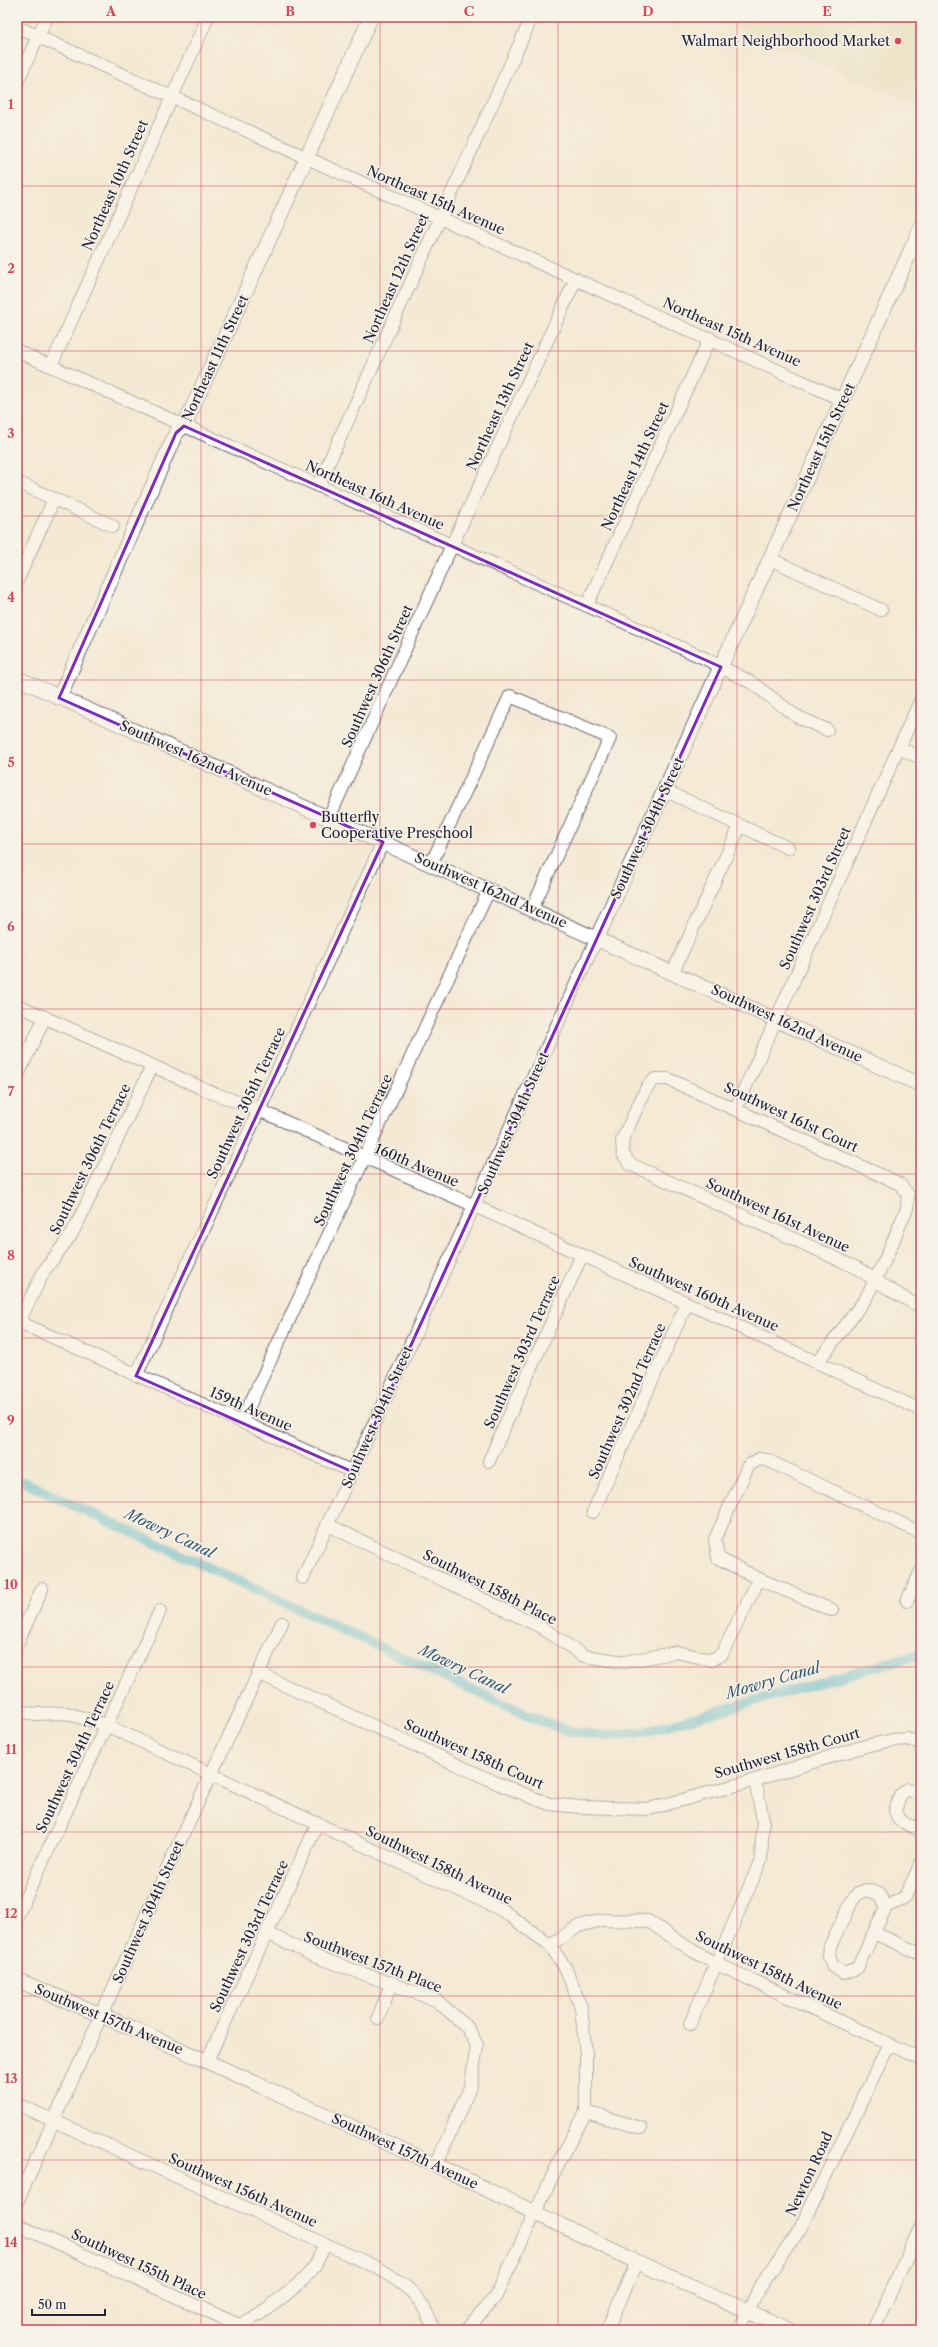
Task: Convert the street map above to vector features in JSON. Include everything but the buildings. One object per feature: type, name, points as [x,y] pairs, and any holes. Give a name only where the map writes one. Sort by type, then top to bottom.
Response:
[{"type":"street","points":[[17,82],[47,17]]},
{"type":"street","name":"Northeast 10th Street","points":[[51,366],[208,17]]},
{"type":"street","name":"Northeast 11th Street","points":[[59,698],[176,433],[184,426],[308,158],[371,17]]},
{"type":"street","name":"Northeast 12th Street","points":[[318,486],[532,17]]},
{"type":"street","name":"Northeast 15th Avenue","points":[[17,27],[439,218],[710,338],[843,400]]},
{"type":"street","name":"Northeast 15th Street","points":[[721,666],[921,228]]},
{"type":"street","name":"Northeast 13th Street","points":[[452,545],[576,279]]},
{"type":"street","name":"Northeast 14th Street","points":[[587,605],[710,338]]},
{"type":"street","name":"Northeast 16th Avenue","points":[[17,351],[721,666],[752,683],[796,716],[827,730]]},
{"type":"street","points":[[17,482],[113,526]]},
{"type":"street","points":[[17,581],[54,499]]},
{"type":"street","name":"Southwest 306th Street","points":[[329,818],[452,545]]},
{"type":"street","points":[[770,559],[881,610]]},
{"type":"street","name":"Southwest 304th Street","points":[[303,1578],[475,1206],[721,666]]},
{"type":"street","name":"Southwest 162nd Avenue","points":[[17,678],[778,1019],[921,1085]]},
{"type":"street","points":[[431,864],[510,696],[610,738],[532,909]]},
{"type":"street","name":"Southwest 303rd Street","points":[[736,1108],[778,1019],[921,699]]},
{"type":"street","points":[[899,748],[921,758]]},
{"type":"street","points":[[664,790],[788,848]]},
{"type":"street","points":[[673,972],[740,826]]},
{"type":"street","name":"Southwest 305th Terrace","points":[[136,1376],[383,842]]},
{"type":"street","name":"Southwest 304th Terrace","points":[[242,1422],[489,890]]},
{"type":"street","points":[[17,1005],[213,1093],[259,1110]]},
{"type":"street","points":[[17,1077],[44,1018]]},
{"type":"street","name":"Southwest 306th Terrace","points":[[18,1324],[44,1271],[71,1235],[79,1220],[152,1066]]},
{"type":"street","name":"Southwest 161st Court","points":[[623,1154],[622,1140],[646,1086],[655,1079],[668,1079],[736,1108],[900,1184],[908,1195],[907,1208],[875,1280]]},
{"type":"street","name":"160th Avenue","points":[[259,1110],[365,1159],[475,1206]]},
{"type":"street","name":"Southwest 161st Avenue","points":[[623,1154],[630,1164],[857,1268],[901,1298],[921,1307]]},
{"type":"street","name":"Southwest 160th Avenue","points":[[475,1206],[921,1410]]},
{"type":"street","name":"Southwest 303rd Terrace","points":[[489,1461],[582,1255]]},
{"type":"street","points":[[818,1362],[866,1298],[875,1280]]},
{"type":"street","name":"Southwest 302nd Terrace","points":[[593,1512],[687,1303]]},
{"type":"street","name":"159th Avenue","points":[[18,1324],[352,1472]]},
{"type":"street","points":[[832,1610],[759,1579],[718,1558],[715,1539],[748,1466],[759,1459],[767,1460],[921,1533]]},
{"type":"street","name":"Southwest 158th Place","points":[[328,1525],[541,1627],[584,1656],[625,1662],[676,1652],[712,1660],[722,1654],[759,1579]]},
{"type":"street","points":[[907,1601],[921,1571]]},
{"type":"street","points":[[17,1644],[42,1588]]},
{"type":"street","name":"Southwest 304th Terrace","points":[[17,1916],[160,1611]]},
{"type":"street","name":"Southwest 304th Street","points":[[17,2202],[212,1773],[282,1623]]},
{"type":"street","name":"Southwest 158th Court","points":[[258,1673],[500,1784],[550,1804],[580,1807],[649,1809],[756,1780],[865,1746],[893,1740],[907,1739],[921,1742]]},
{"type":"street","name":"Southwest 158th Avenue","points":[[17,1712],[34,1714],[66,1713],[106,1726],[212,1773],[502,1910],[550,1945],[579,1926],[602,1920],[648,1921],[693,1951],[715,1963],[921,2059]]},
{"type":"street","points":[[690,2024],[715,1963],[761,1860],[763,1820],[756,1780]]},
{"type":"street","points":[[921,1795],[908,1789],[900,1795],[895,1811],[899,1820],[921,1831]]},
{"type":"street","name":"Southwest 303rd Terrace","points":[[206,2061],[318,1823]]},
{"type":"street","points":[[886,1907],[879,1894],[867,1890],[858,1893],[852,1901],[830,1946],[828,1956],[833,1967],[844,1973],[857,1968],[886,1907],[905,1897],[921,1864]]},
{"type":"street","name":"Southwest 157th Place","points":[[267,1932],[314,1956],[392,1982],[436,2000],[467,2027],[477,2044],[471,2085],[436,2165]]},
{"type":"street","points":[[874,1933],[921,1954]]},
{"type":"street","points":[[466,2330],[496,2296],[560,2160],[586,2112],[586,2054],[581,2007],[566,1969],[550,1945]]},
{"type":"street","name":"Southwest 157th Avenue","points":[[17,1980],[206,2061],[436,2165],[536,2212],[636,2262],[790,2330]]},
{"type":"street","points":[[378,2018],[392,1982]]},
{"type":"street","name":"Newton Road","points":[[739,2330],[758,2290],[800,2229],[858,2104],[889,2044]]},
{"type":"street","name":"Southwest 156th Avenue","points":[[17,2104],[378,2268],[411,2290],[428,2312],[434,2330]]},
{"type":"street","points":[[586,2112],[641,2128]]},
{"type":"street","name":"Southwest 155th Place","points":[[17,2225],[228,2321],[239,2324],[250,2321],[306,2276],[311,2271],[325,2244]]},
{"type":"street","points":[[873,2330],[921,2226]]},
{"type":"street","points":[[607,2330],[636,2262]]},
{"type":"highlighted area","points":[[184,426],[721,667],[353,1472],[136,1376],[383,842],[59,698],[176,433]]},
{"type":"shaded area","points":[[715,17],[921,17],[921,107]]},
{"type":"waterway","name":"Mowry Canal","points":[[17,1479],[532,1717],[568,1731],[606,1736],[644,1732],[921,1654]]},
{"type":"place","name":"Walmart Neighborhood Market","points":[[898,41]]},
{"type":"place","name":"Butterfly Cooperative Preschool","points":[[313,825]]}]
